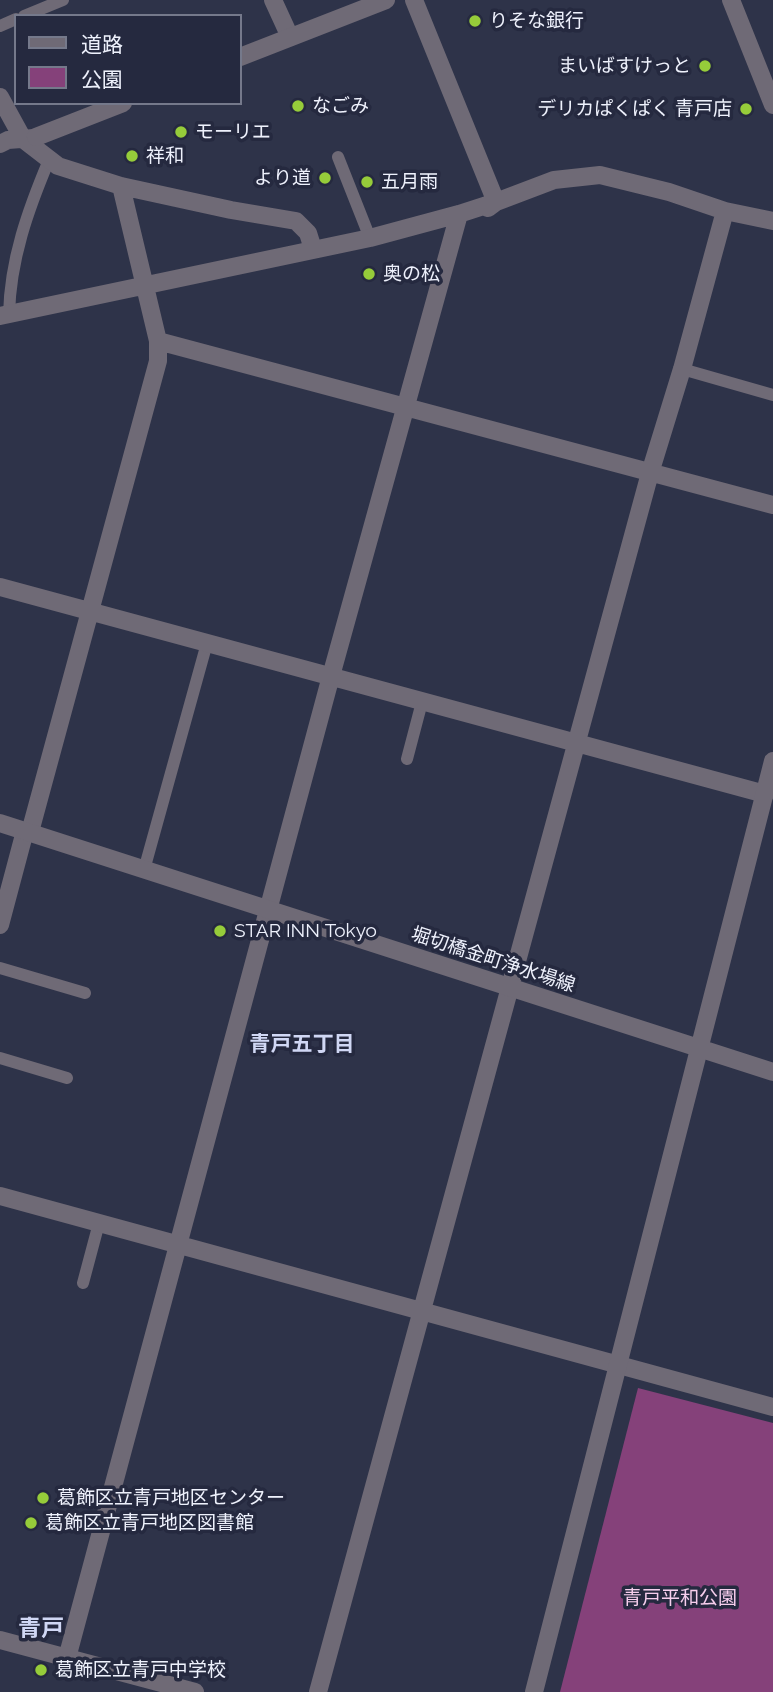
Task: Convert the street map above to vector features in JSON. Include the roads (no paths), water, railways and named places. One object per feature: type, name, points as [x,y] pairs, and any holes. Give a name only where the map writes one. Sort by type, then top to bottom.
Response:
[{"type":"street","points":[[273,0],[290,37]]},
{"type":"street","points":[[242,56],[386,0]]},
{"type":"street","points":[[414,0],[496,202]]},
{"type":"street","points":[[731,0],[773,105]]},
{"type":"street","points":[[0,97],[30,138],[49,160],[58,166],[121,186],[296,221],[308,233],[313,249]]},
{"type":"street","points":[[0,144],[30,138],[118,105]]},
{"type":"street","points":[[4,315],[370,238],[459,214],[554,180],[600,175],[669,192],[725,211],[773,221]]},
{"type":"street","points":[[0,925],[158,361],[158,341],[121,186]]},
{"type":"street","points":[[453,235],[496,202]]},
{"type":"street","points":[[318,1692],[650,473],[682,369],[725,211]]},
{"type":"street","points":[[66,1658],[331,676],[459,214]]},
{"type":"street","points":[[158,341],[773,505]]},
{"type":"street","points":[[0,587],[765,794]]},
{"type":"street","points":[[534,1692],[773,761]]},
{"type":"street","name":"堀切橋金町浄水場線","points":[[0,823],[773,1072]]},
{"type":"street","points":[[0,1196],[773,1407]]},
{"type":"street","points":[[0,1640],[195,1692]]},
{"type":"lane","points":[[29,14],[63,0]]},
{"type":"lane","points":[[338,157],[370,238]]},
{"type":"lane","points":[[4,315],[27,214],[49,160]]},
{"type":"lane","points":[[682,369],[773,395]]},
{"type":"lane","points":[[144,870],[207,642]]},
{"type":"lane","points":[[407,759],[422,702]]},
{"type":"lane","points":[[0,968],[85,993]]},
{"type":"lane","points":[[0,1058],[67,1078]]},
{"type":"lane","points":[[83,1283],[99,1223]]},
{"type":"place","name":"りそな銀行","points":[[475,21]]},
{"type":"place","name":"まいばすけっと","points":[[705,66]]},
{"type":"place","name":"なごみ","points":[[298,106]]},
{"type":"place","name":"デリカぱくぱく 青戸店","points":[[746,109]]},
{"type":"place","name":"モーリエ","points":[[181,132]]},
{"type":"place","name":"祥和","points":[[132,156]]},
{"type":"place","name":"より道","points":[[325,178]]},
{"type":"place","name":"五月雨","points":[[367,182]]},
{"type":"place","name":"奥の松","points":[[369,274]]},
{"type":"place","name":"STAR INN Tokyo","points":[[220,931]]},
{"type":"place","name":"葛飾区立青戸地区センター","points":[[43,1498]]},
{"type":"place","name":"葛飾区立青戸地区図書館","points":[[31,1523]]},
{"type":"place","name":"葛飾区立青戸中学校","points":[[41,1670]]},
{"type":"district","name":"青戸五丁目","points":[[302,1045]]},
{"type":"district","name":"青戸","points":[[41,1629]]},
{"type":"park label","name":"青戸平和公園","points":[[680,1598]]}]
